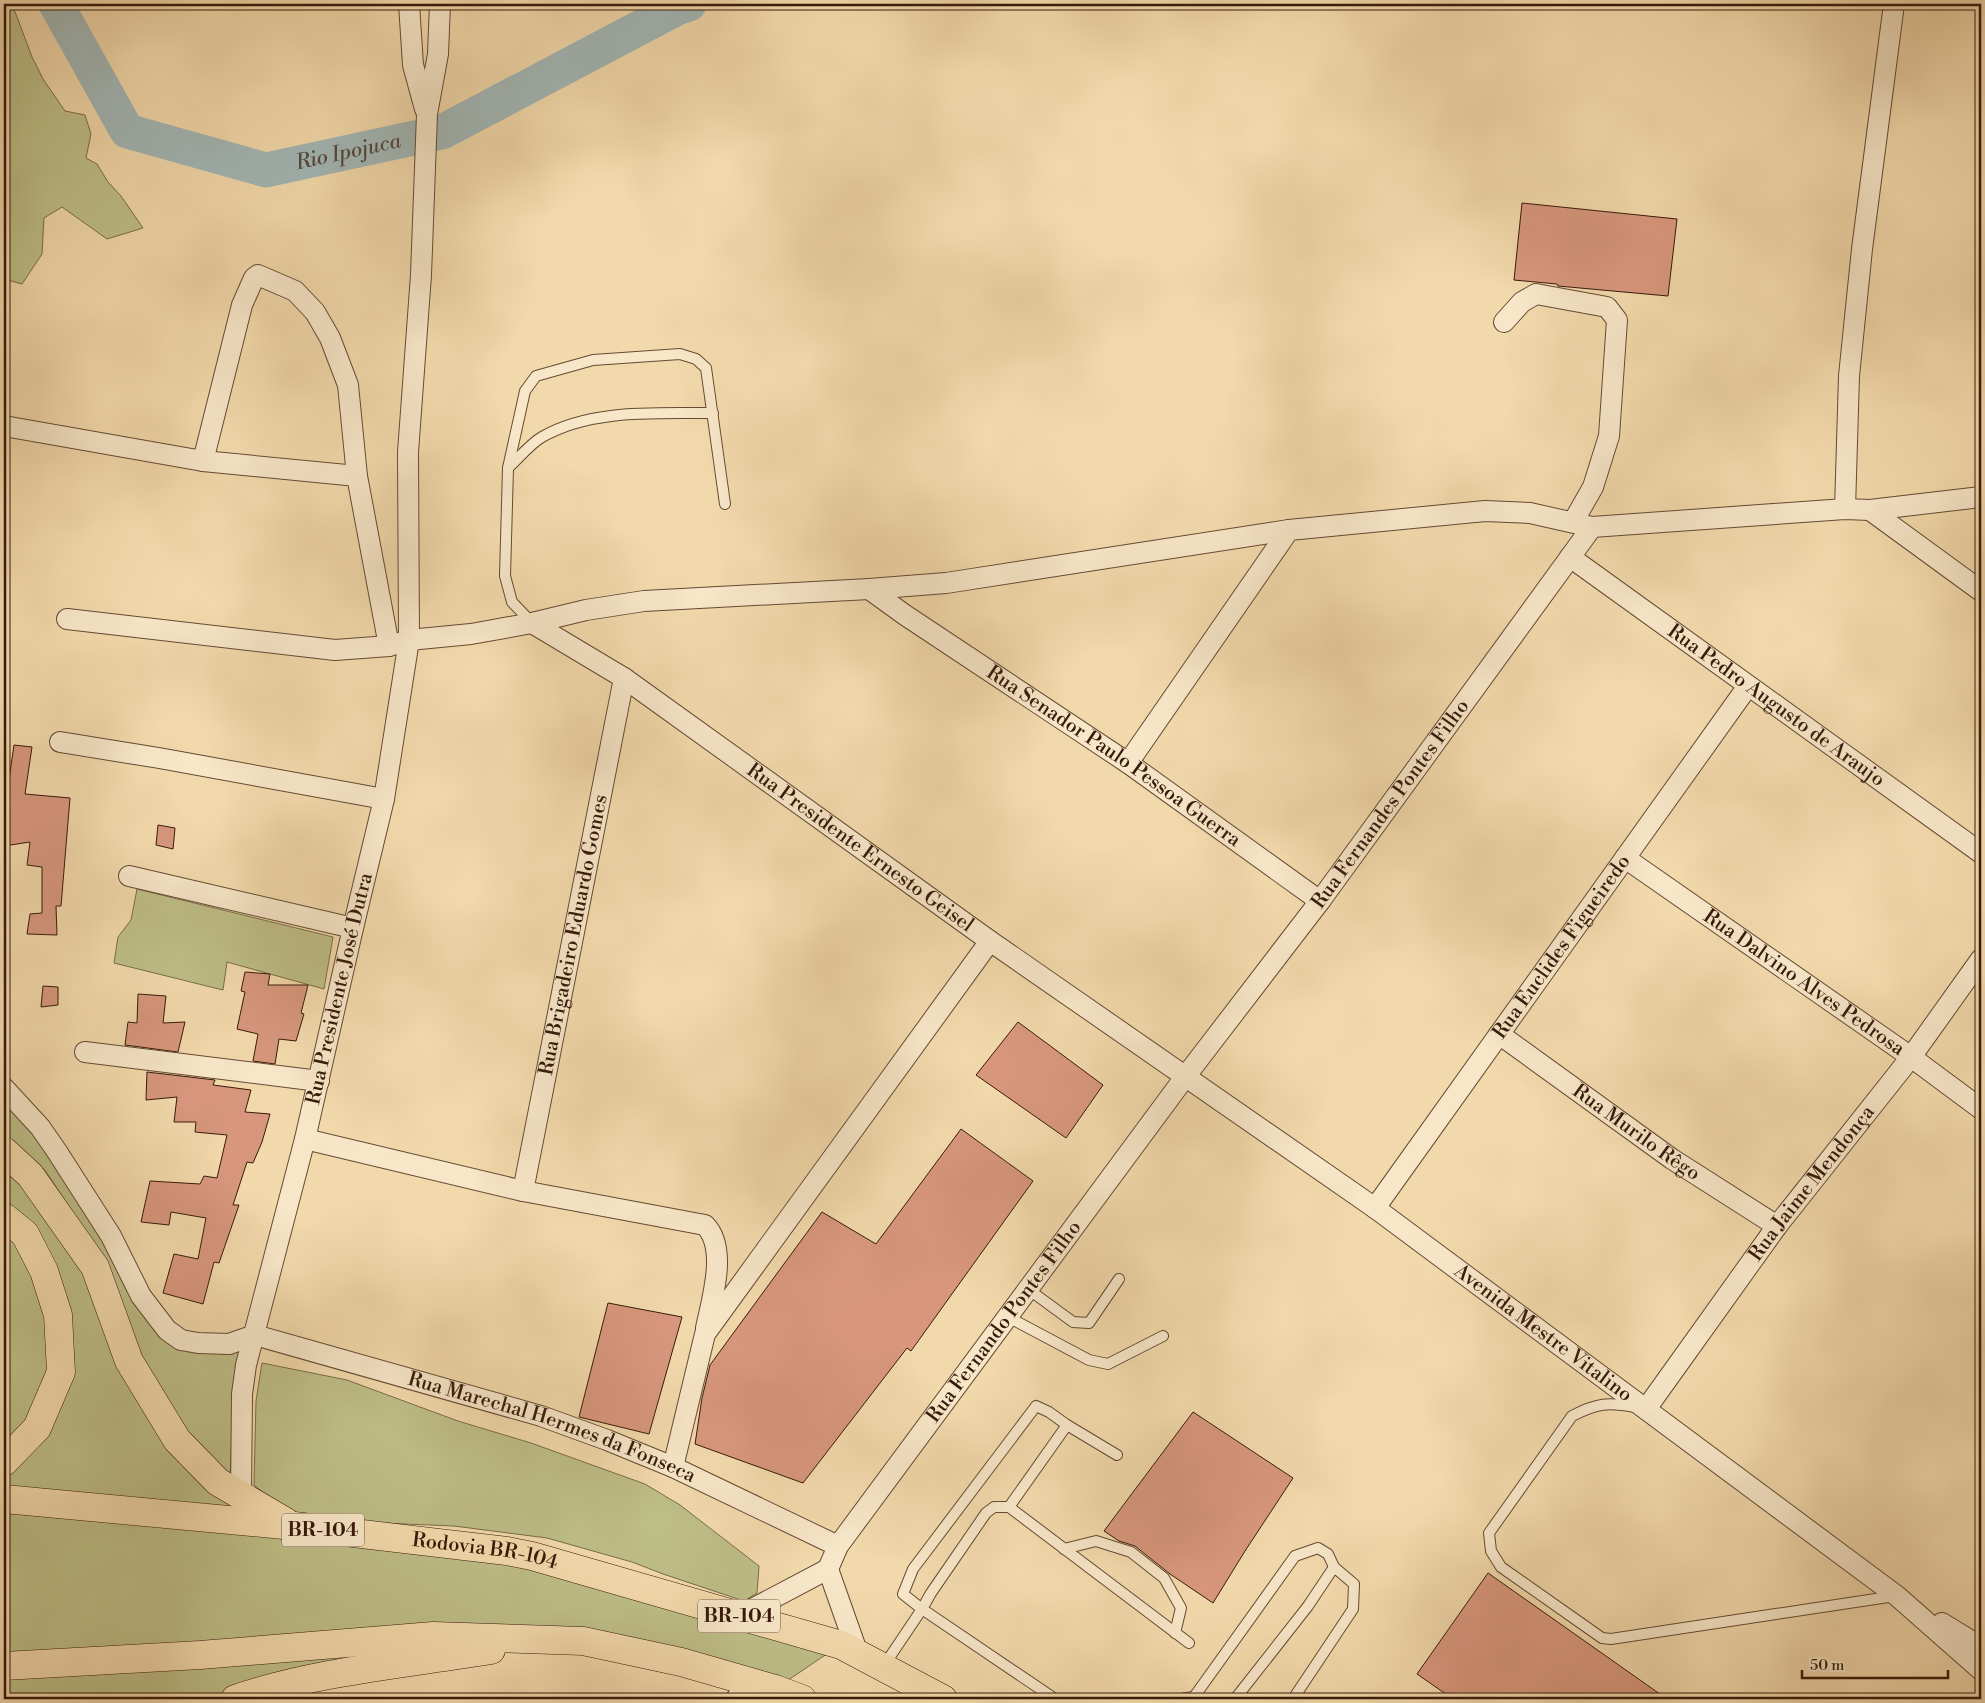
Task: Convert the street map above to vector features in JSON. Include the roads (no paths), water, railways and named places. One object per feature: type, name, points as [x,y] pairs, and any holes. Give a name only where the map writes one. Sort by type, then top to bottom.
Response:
[{"type":"highway","points":[[4,1151],[30,1175],[95,1267],[129,1361],[177,1440],[218,1482],[294,1526]]},
{"type":"highway","points":[[4,1217],[24,1234],[44,1271],[58,1315],[61,1372],[38,1428],[4,1462]]},
{"type":"highway","name":"Rodovia BR-104","points":[[4,1499],[294,1526],[507,1551],[532,1556],[841,1645],[943,1699]]},
{"type":"highway","points":[[4,1666],[200,1655],[433,1636],[583,1641],[682,1662],[773,1694]]},
{"type":"highway","points":[[235,1699],[271,1687],[310,1678],[554,1640]]},
{"type":"street","points":[[409,4],[413,66],[427,123]]},
{"type":"street","points":[[427,123],[438,54],[440,4]]},
{"type":"street","points":[[1845,510],[1849,376],[1862,249],[1894,4]]},
{"type":"street","name":"Rua Presidente José Dutra","points":[[241,1495],[242,1394],[246,1365],[319,1082],[384,799],[409,640],[408,452],[421,275],[427,123]]},
{"type":"street","points":[[203,461],[242,305],[251,282],[258,275],[264,276],[295,291],[315,312],[330,338],[348,385],[357,476],[389,646]]},
{"type":"street","name":"Rua Fernandes Pontes Filho","points":[[1185,1077],[1320,901],[1570,557],[1583,525],[1609,436],[1617,320],[1607,307],[1536,294],[1522,302],[1504,322]]},
{"type":"street","points":[[4,426],[203,461],[357,476]]},
{"type":"street","points":[[67,619],[335,650],[389,646],[409,640],[471,634],[532,623],[586,610],[644,602],[946,583],[1289,530],[1484,511],[1530,513],[1583,525],[1870,510],[1981,498]]},
{"type":"street","points":[[1870,510],[1981,591]]},
{"type":"street","points":[[1128,763],[1289,530]]},
{"type":"street","name":"Rua Pedro Augusto de Araujo","points":[[1570,557],[1981,852]]},
{"type":"street","name":"Rua Senador Paulo Pessoa Guerra","points":[[869,589],[905,615],[1128,763],[1320,901]]},
{"type":"street","name":"Rua Presidente Ernesto Geisel","points":[[532,623],[624,678],[990,942],[1185,1077]]},
{"type":"street","name":"Rua Brigadeiro Eduardo Gomes","points":[[523,1191],[624,678]]},
{"type":"street","name":"Rua Euclides Figueiredo","points":[[1375,1208],[1748,686]]},
{"type":"street","points":[[60,742],[384,799]]},
{"type":"street","name":"Rua Dalvino Alves Pedrosa","points":[[1625,858],[1911,1057],[1981,1109]]},
{"type":"street","points":[[129,876],[353,928]]},
{"type":"street","points":[[705,1334],[990,942]]},
{"type":"street","name":"Rua Jaime Mendonça","points":[[1646,1409],[1777,1226],[1911,1057],[1981,959]]},
{"type":"street","name":"Rua Murilo Rêgo","points":[[1499,1034],[1672,1159],[1777,1226]]},
{"type":"street","points":[[85,1052],[319,1082]]},
{"type":"street","name":"Avenida Mestre Vitalino","points":[[1185,1077],[1375,1208],[1646,1409],[1897,1596],[1981,1670]]},
{"type":"street","name":"Rua Fernando Pontes Filho","points":[[828,1569],[838,1546],[1185,1077]]},
{"type":"street","points":[[4,1088],[40,1127],[56,1150],[111,1236],[141,1296],[167,1330],[181,1340],[198,1344],[229,1344],[255,1334]]},
{"type":"street","points":[[305,1139],[523,1191],[705,1225],[711,1231],[716,1243],[717,1264],[705,1334],[673,1467]]},
{"type":"street","name":"Rua Marechal Hermes da Fonseca","points":[[255,1334],[542,1416],[673,1467],[838,1546]]},
{"type":"street","points":[[739,1616],[828,1569],[858,1654]]},
{"type":"street","name":"Avenida Mestre Vitalino","points":[[1897,1596],[1981,1647]]},
{"type":"lane","points":[[532,623],[512,602],[505,576],[508,468],[525,391],[536,376],[592,360],[680,354],[696,359],[706,368],[726,504]]},
{"type":"lane","points":[[508,468],[541,437],[582,420],[634,414],[713,413]]},
{"type":"lane","points":[[1028,1289],[1074,1322],[1089,1323],[1119,1279]]},
{"type":"lane","points":[[1008,1317],[1089,1360],[1108,1364],[1163,1336]]},
{"type":"lane","points":[[1646,1409],[1615,1403],[1591,1406],[1572,1416],[1489,1533],[1491,1551],[1501,1567],[1602,1638],[1610,1639],[1897,1596]]},
{"type":"lane","points":[[1055,1699],[922,1609],[903,1594],[913,1570],[1036,1406],[1049,1412],[1067,1426],[1117,1455]]},
{"type":"lane","points":[[1009,1507],[1067,1426]]},
{"type":"lane","points":[[883,1667],[986,1513],[994,1507],[1009,1507],[1189,1643]]},
{"type":"lane","points":[[1064,1549],[1096,1541],[1131,1552],[1164,1578],[1181,1608],[1175,1633]]},
{"type":"lane","points":[[1181,1699],[1198,1698],[1295,1556],[1318,1548],[1328,1554],[1334,1568],[1354,1584],[1353,1609],[1293,1699]]},
{"type":"lane","points":[[1235,1699],[1308,1606],[1334,1568]]},
{"type":"waterway","name":"Rio Ipojuca","points":[[56,4],[127,131],[266,170],[442,132],[677,8],[689,4]]}]
